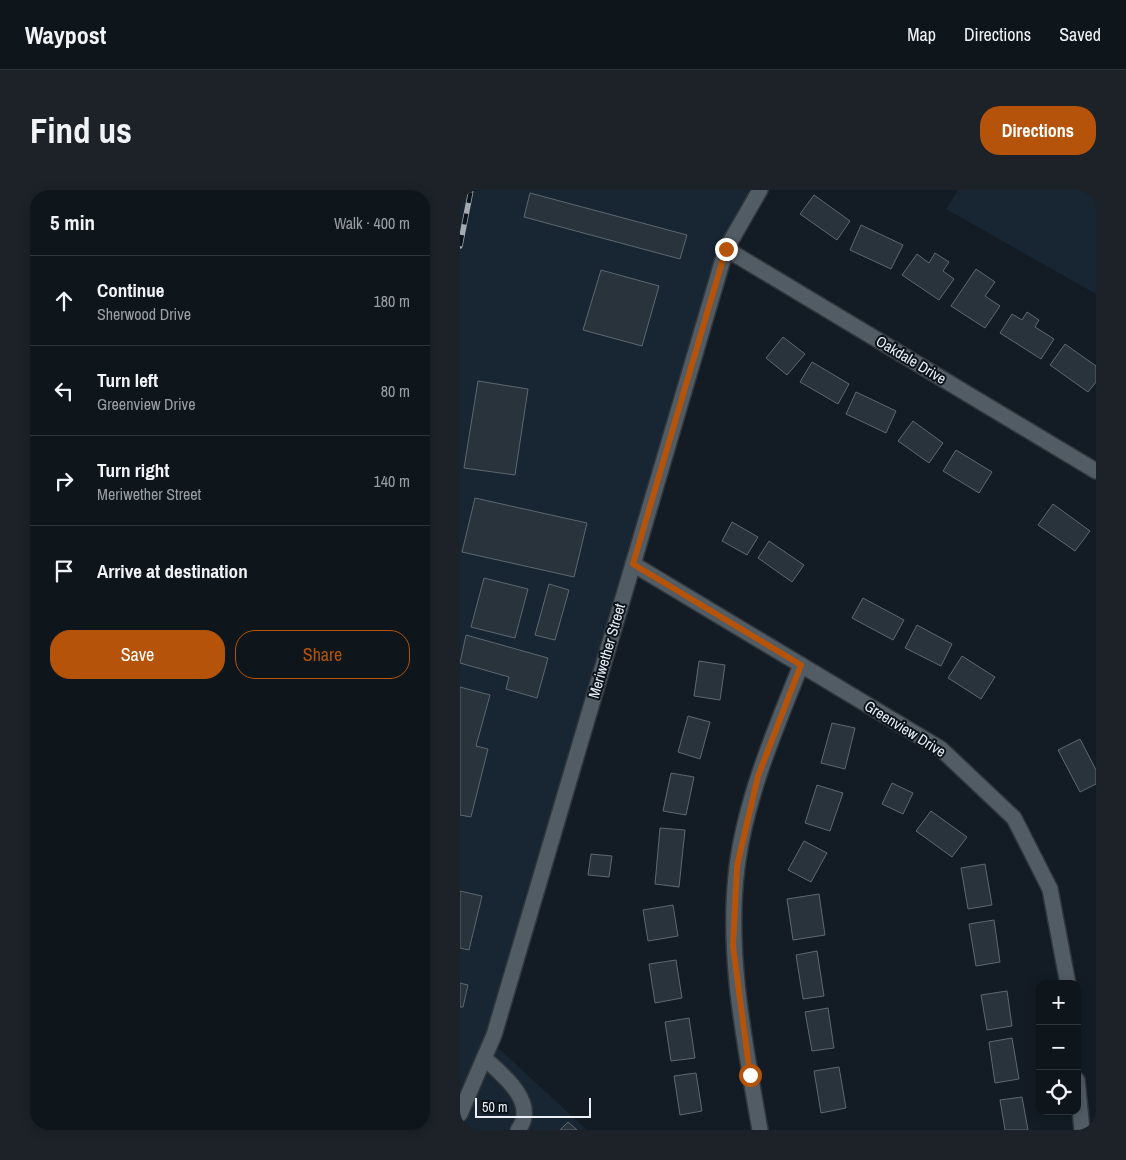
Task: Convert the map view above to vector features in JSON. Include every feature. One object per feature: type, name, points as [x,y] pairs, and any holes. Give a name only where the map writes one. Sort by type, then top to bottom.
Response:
[{"type":"street","name":"Meriwether Street","points":[[460,1114],[494,1035],[726,249],[760,190]]},
{"type":"street","name":"Oakdale Drive","points":[[726,249],[1096,471]]},
{"type":"street","name":"Greenview Drive","points":[[633,564],[941,749],[1014,818],[1050,889],[1067,980]]},
{"type":"street","points":[[760,1130],[733,946],[737,866],[758,776],[801,665]]},
{"type":"street","points":[[484,1058],[515,1087],[523,1103],[522,1125],[518,1130]]},
{"type":"street","points":[[1080,1115],[1082,1130]]},
{"type":"shaded area","points":[[460,190],[758,190],[674,426],[494,1044],[587,1130],[460,1130]]},
{"type":"shaded area","points":[[958,190],[1096,190],[1096,294],[946,209]]},
{"type":"building","points":[[530,193],[687,235],[680,259],[524,217]]},
{"type":"building","points":[[814,195],[850,221],[837,240],[800,214]]},
{"type":"building","points":[[861,225],[903,245],[891,269],[850,250]]},
{"type":"building","points":[[935,253],[949,262],[943,271],[954,279],[939,300],[902,275],[917,254],[929,263]]},
{"type":"building","points":[[976,269],[995,282],[985,296],[1000,306],[985,328],[951,306]]},
{"type":"building","points":[[601,270],[659,286],[642,346],[583,330]]},
{"type":"building","points":[[1027,312],[1039,320],[1035,327],[1054,339],[1041,359],[1000,333],[1012,314],[1022,320]]},
{"type":"building","points":[[783,337],[805,354],[787,375],[766,358]]},
{"type":"building","points":[[1065,344],[1096,366],[1096,382],[1088,392],[1050,365]]},
{"type":"building","points":[[812,362],[849,384],[838,404],[800,382]]},
{"type":"building","points":[[478,381],[528,389],[515,475],[464,468]]},
{"type":"building","points":[[856,392],[896,411],[886,433],[846,414]]},
{"type":"building","points":[[913,421],[943,443],[929,463],[898,441]]},
{"type":"building","points":[[956,450],[992,472],[979,493],[943,471]]},
{"type":"building","points":[[475,498],[587,523],[574,577],[462,552]]},
{"type":"building","points":[[1053,504],[1090,531],[1075,551],[1038,525]]},
{"type":"building","points":[[732,522],[758,537],[747,555],[722,541]]},
{"type":"building","points":[[769,541],[804,565],[792,582],[758,558]]},
{"type":"building","points":[[484,578],[528,589],[515,638],[471,627]]},
{"type":"building","points":[[549,584],[569,590],[555,640],[535,635]]},
{"type":"building","points":[[863,598],[904,620],[893,640],[852,618]]},
{"type":"building","points":[[917,625],[952,644],[941,666],[905,648]]},
{"type":"building","points":[[466,635],[548,658],[537,698],[506,689],[509,677],[460,663]]},
{"type":"building","points":[[962,656],[995,677],[981,699],[948,678]]},
{"type":"building","points":[[699,661],[725,665],[720,700],[694,696]]},
{"type":"building","points":[[460,687],[490,695],[476,746],[488,749],[471,817],[460,815]]},
{"type":"building","points":[[688,716],[710,722],[700,759],[678,752]]},
{"type":"building","points":[[832,723],[855,728],[845,769],[821,763]]},
{"type":"building","points":[[1080,739],[1096,770],[1096,784],[1080,792],[1058,750]]},
{"type":"building","points":[[671,773],[694,777],[686,815],[663,811]]},
{"type":"building","points":[[892,783],[913,793],[903,814],[882,804]]},
{"type":"building","points":[[817,785],[843,793],[830,831],[805,823]]},
{"type":"building","points":[[931,811],[967,837],[952,857],[916,831]]},
{"type":"building","points":[[660,828],[685,830],[679,887],[655,884]]},
{"type":"building","points":[[804,841],[827,853],[811,882],[788,870]]},
{"type":"building","points":[[591,854],[612,856],[609,877],[588,875]]},
{"type":"building","points":[[985,864],[992,905],[968,909],[961,868]]},
{"type":"building","points":[[460,891],[482,896],[469,950],[460,948]]},
{"type":"building","points":[[819,894],[825,935],[793,940],[787,899]]},
{"type":"building","points":[[673,905],[678,936],[648,941],[643,910]]},
{"type":"building","points":[[994,920],[1000,962],[976,966],[969,924]]},
{"type":"building","points":[[817,951],[824,996],[803,999],[796,955]]},
{"type":"building","points":[[676,960],[682,998],[655,1003],[649,964]]},
{"type":"building","points":[[460,983],[468,985],[463,1007],[460,1007]]},
{"type":"building","points":[[1007,991],[1012,1026],[987,1030],[981,995]]},
{"type":"building","points":[[828,1008],[834,1048],[812,1051],[805,1012]]},
{"type":"building","points":[[689,1018],[695,1058],[671,1061],[665,1022]]},
{"type":"building","points":[[1012,1038],[1019,1079],[995,1083],[989,1042]]},
{"type":"building","points":[[839,1067],[846,1108],[821,1113],[814,1071]]},
{"type":"building","points":[[696,1073],[702,1111],[680,1115],[674,1076]]},
{"type":"building","points":[[1022,1097],[1028,1130],[1005,1130],[1000,1100]]},
{"type":"building","points":[[568,1122],[577,1130],[560,1130]]},
{"type":"railway","points":[[460,246],[471,190]]},
{"type":"route","points":[[726,249],[633,564],[801,665],[758,776],[737,866],[733,946],[750,1075]]}]
